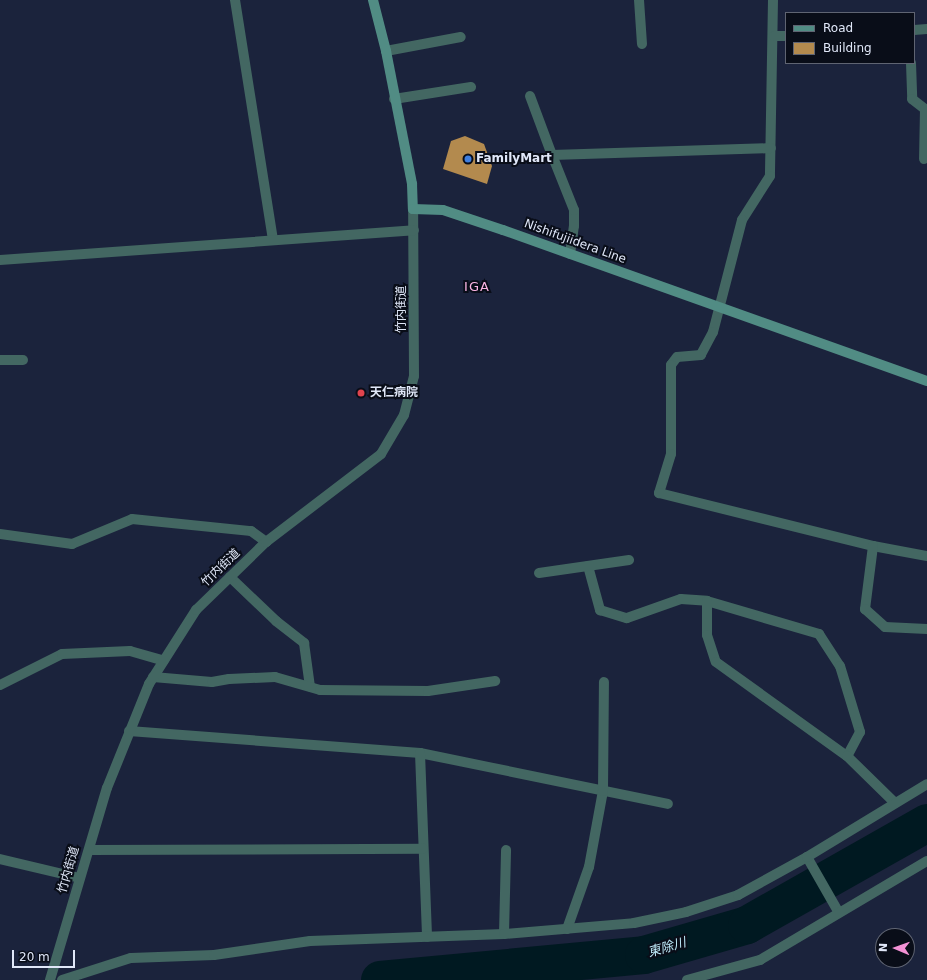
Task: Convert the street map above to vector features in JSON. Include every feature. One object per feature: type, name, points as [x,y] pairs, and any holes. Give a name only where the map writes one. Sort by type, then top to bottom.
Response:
[{"type":"main road","points":[[373,0],[386,51],[394,99],[412,184],[413,209]]},
{"type":"main road","name":"Nishifujiidera Line","points":[[413,209],[443,210],[927,381]]},
{"type":"street","points":[[236,0],[273,240]]},
{"type":"street","points":[[639,0],[642,44]]},
{"type":"street","points":[[773,0],[774,36],[770,176],[742,220],[713,332],[701,355],[677,357],[671,365],[671,454],[660,493],[873,546],[927,556]]},
{"type":"street","points":[[915,30],[927,29]]},
{"type":"street","points":[[774,36],[785,36]]},
{"type":"street","points":[[386,51],[461,37]]},
{"type":"street","points":[[911,64],[912,99],[925,109],[924,159]]},
{"type":"street","points":[[394,99],[471,87]]},
{"type":"street","points":[[530,96],[574,210],[574,226],[570,254]]},
{"type":"street","points":[[552,155],[770,148]]},
{"type":"street","name":"竹内街道","points":[[50,980],[107,788],[129,731],[153,677],[196,610],[266,542],[381,454],[404,415],[414,376],[413,209]]},
{"type":"street","points":[[0,260],[414,230]]},
{"type":"street","points":[[0,360],[23,360]]},
{"type":"street","points":[[0,534],[72,544],[132,519],[251,531],[266,542]]},
{"type":"street","points":[[873,546],[865,609],[885,627],[927,629]]},
{"type":"street","points":[[539,573],[629,560]]},
{"type":"street","points":[[588,566],[600,610],[628,618],[681,599],[707,601],[819,634],[840,666],[860,732],[847,756]]},
{"type":"street","points":[[230,577],[276,621],[304,643],[310,687]]},
{"type":"street","points":[[707,601],[707,635],[716,662],[847,756],[894,803]]},
{"type":"street","points":[[0,685],[62,654],[130,651],[164,661]]},
{"type":"street","points":[[153,677],[212,682],[229,679],[275,677],[320,690],[428,691],[494,681]]},
{"type":"street","points":[[567,929],[589,867],[603,791],[604,682]]},
{"type":"street","points":[[129,731],[420,753],[668,804]]},
{"type":"street","points":[[420,753],[427,937]]},
{"type":"street","points":[[62,980],[131,958],[214,955],[310,941],[504,934],[567,929],[634,923],[686,912],[738,895],[808,862],[894,803],[927,784]]},
{"type":"street","points":[[88,850],[423,849]]},
{"type":"street","points":[[504,934],[506,850]]},
{"type":"street","points":[[0,859],[80,878]]},
{"type":"street","points":[[687,980],[760,960],[836,909],[927,861]]},
{"type":"street","points":[[808,862],[836,909]]},
{"type":"building","points":[[465,136],[484,144],[492,166],[487,184],[443,169],[451,141]]},
{"type":"waterway","name":"東除川","points":[[380,980],[644,955],[747,925],[927,823]]},
{"type":"place","name":"FamilyMart","points":[[468,159]]},
{"type":"place","name":"天仁病院","points":[[361,393]]},
{"type":"district","name":"IGA","points":[[477,287]]}]
